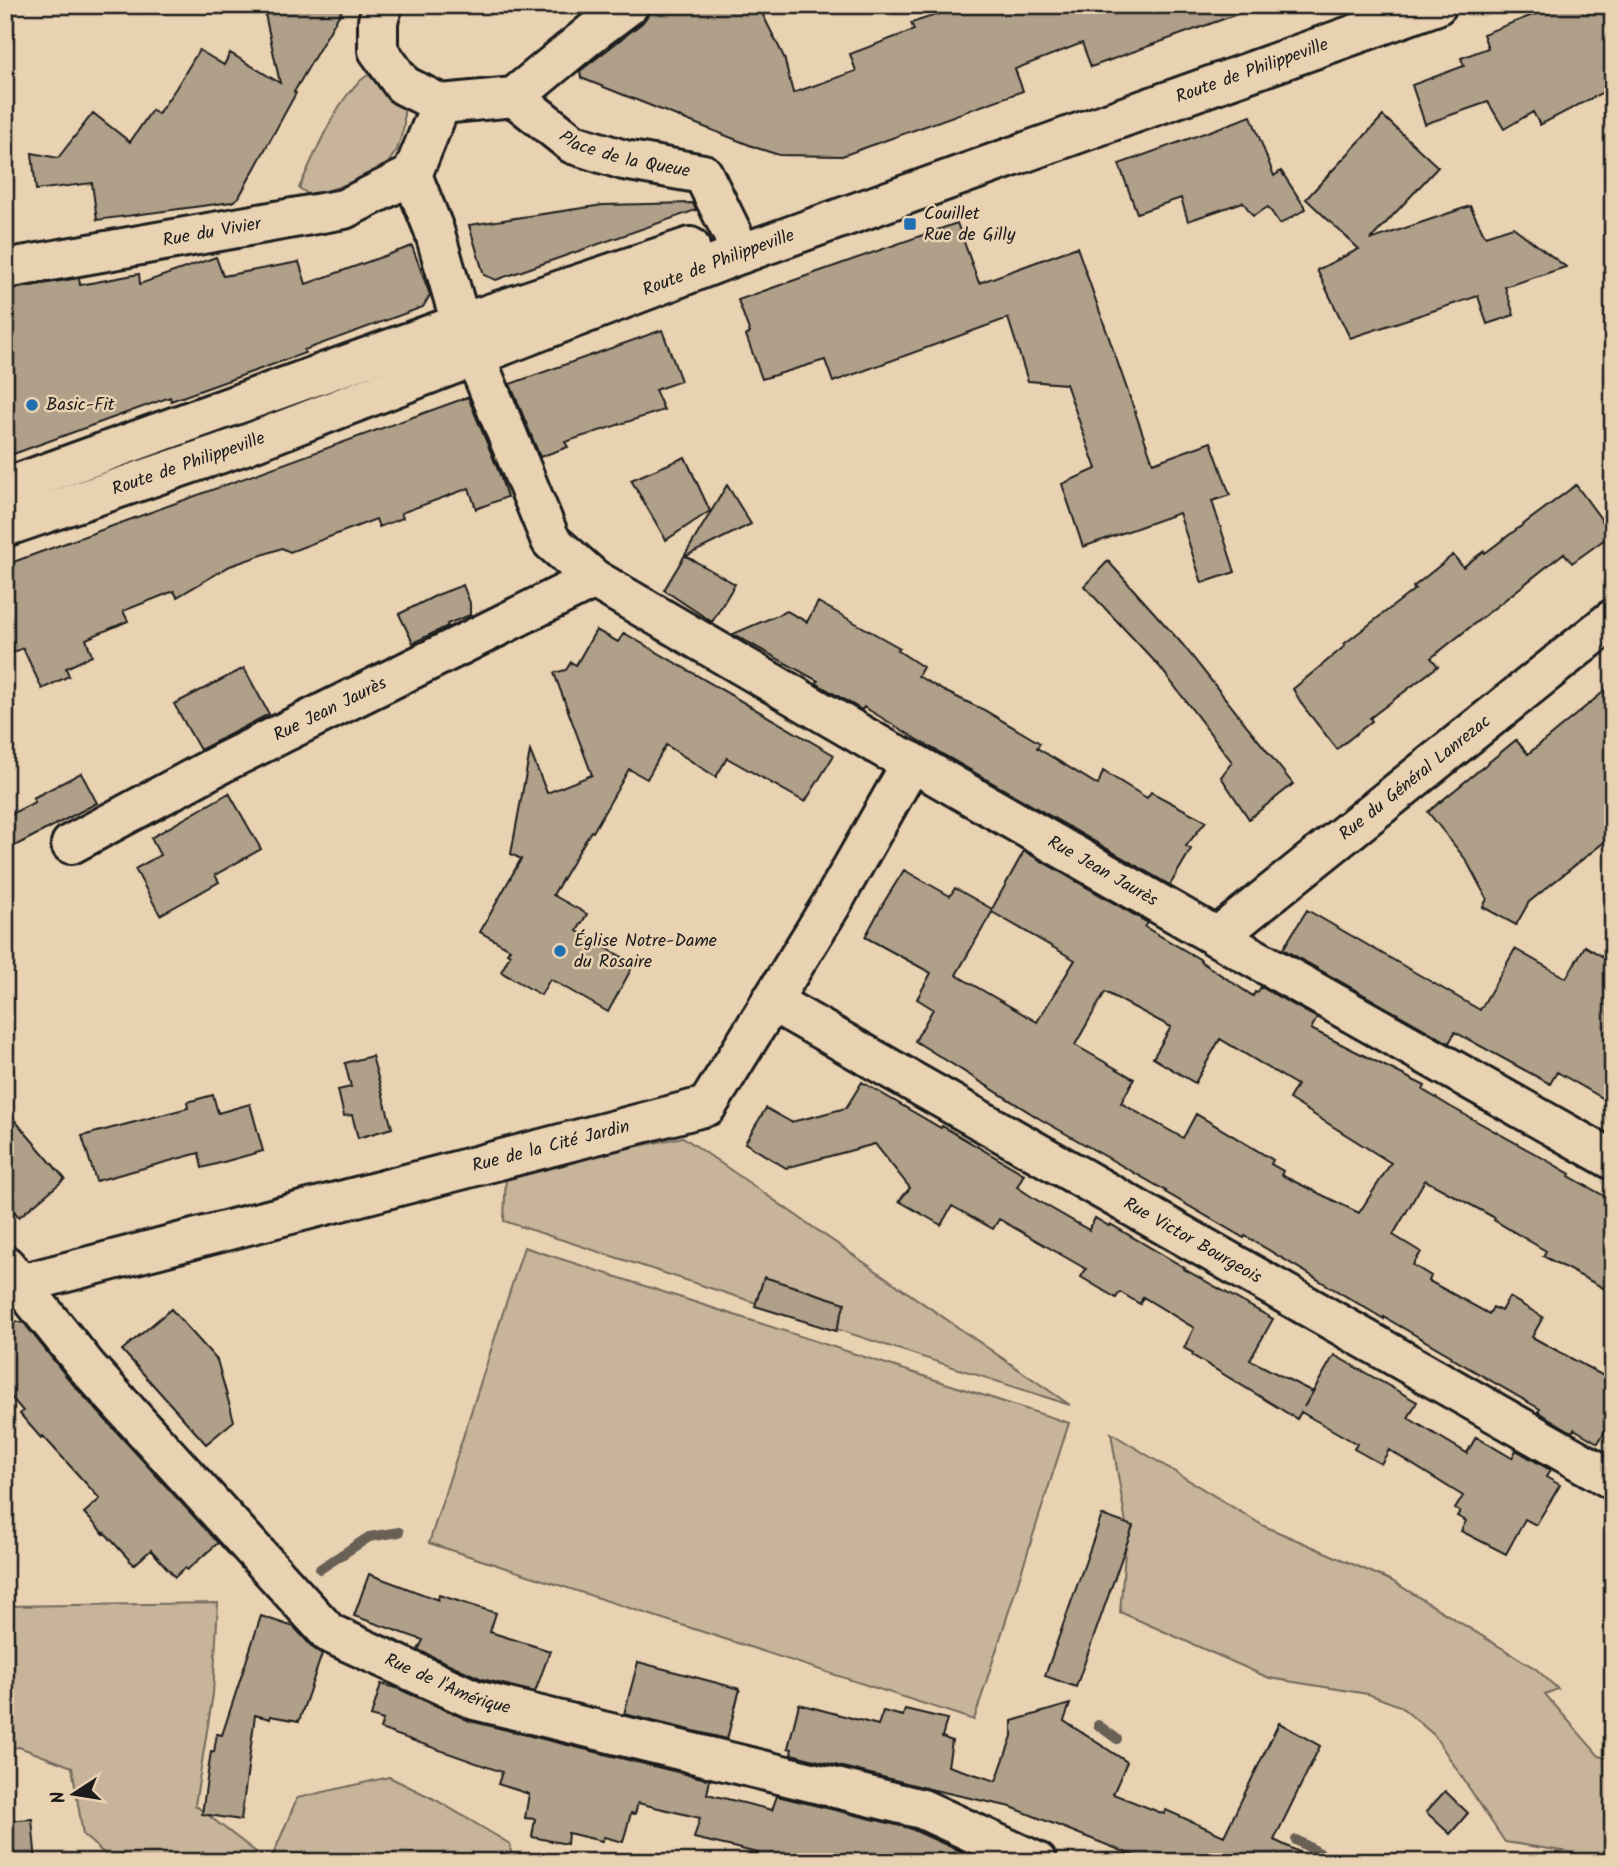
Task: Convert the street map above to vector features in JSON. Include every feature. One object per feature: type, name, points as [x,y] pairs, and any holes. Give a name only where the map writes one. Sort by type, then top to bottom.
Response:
[{"type":"street","points":[[383,5],[378,21],[378,50],[403,85],[441,104],[514,97],[629,5]]},
{"type":"street","name":"Route de Philippeville","points":[[5,488],[468,340],[1382,5]]},
{"type":"street","name":"Route de Philippeville","points":[[736,244],[1437,5]]},
{"type":"street","name":"Place de la Queue","points":[[514,97],[573,144],[624,160],[703,174],[736,244]]},
{"type":"street","points":[[441,104],[412,175],[435,230],[468,340]]},
{"type":"street","name":"Rue du Vivier","points":[[5,269],[344,209],[412,175]]},
{"type":"street","name":"Route de Philippeville","points":[[5,527],[242,446],[468,340]]},
{"type":"street","name":"Rue Jean Jaurès","points":[[468,340],[551,541],[594,579],[887,750],[1613,1160]]},
{"type":"street","name":"Rue Jean Jaurès","points":[[71,844],[222,763],[594,579]]},
{"type":"street","name":"Rue du Général Lanrezac","points":[[1217,937],[1613,619]]},
{"type":"street","name":"Rue de la Cité Jardin","points":[[10,1279],[708,1106],[831,905],[912,762]]},
{"type":"street","name":"Rue Victor Bourgeois","points":[[771,1001],[1613,1480]]},
{"type":"street","name":"Rue de l'Amérique","points":[[10,1279],[329,1633],[475,1700],[922,1809],[1037,1862]]},
{"type":"shaded area","points":[[368,75],[404,101],[404,126],[397,150],[381,173],[311,196],[299,188],[320,142],[347,96]]},
{"type":"shaded area","points":[[683,1137],[1070,1405],[504,1221],[506,1173]]},
{"type":"shaded area","points":[[524,1247],[1069,1423],[974,1720],[429,1543]]},
{"type":"shaded area","points":[[1111,1433],[1264,1526],[1392,1581],[1536,1669],[1558,1689],[1545,1694],[1599,1756],[1613,1761],[1613,1859],[1505,1842],[1434,1735],[1400,1706],[1368,1694],[1269,1678],[1120,1612],[1127,1530]]},
{"type":"shaded area","points":[[218,1603],[213,1694],[195,1805],[269,1862],[114,1862],[83,1835],[72,1767],[19,1747],[5,1749],[5,1606]]},
{"type":"shaded area","points":[[389,1777],[436,1800],[510,1844],[512,1862],[270,1862],[297,1798]]},
{"type":"building","points":[[263,5],[345,5],[294,92],[296,93],[239,197],[232,202],[97,220],[92,183],[36,190],[32,153],[58,158],[93,113],[130,142],[152,110],[158,114],[199,50],[224,65],[230,53],[280,83]]},
{"type":"building","points":[[655,5],[758,5],[784,57],[793,93],[856,71],[850,54],[914,30],[911,23],[967,5],[1254,5],[1254,8],[1091,67],[1082,43],[1015,69],[1023,91],[842,156],[779,155],[581,78],[580,71],[642,23]]},
{"type":"building","points":[[1559,5],[1613,5],[1613,87],[1540,125],[1533,112],[1504,129],[1488,102],[1425,124],[1412,85],[1464,66],[1461,58],[1488,48],[1483,34]]},
{"type":"building","points":[[1251,116],[1274,176],[1281,171],[1306,209],[1280,224],[1268,207],[1253,216],[1243,202],[1188,221],[1181,198],[1137,213],[1119,164]]},
{"type":"building","points":[[1383,116],[1438,167],[1370,240],[1470,206],[1485,236],[1513,227],[1566,267],[1505,287],[1514,315],[1487,324],[1478,296],[1350,338],[1317,270],[1359,249],[1306,199]]},
{"type":"building","points":[[693,203],[696,210],[496,280],[484,275],[469,225],[603,205]]},
{"type":"building","points":[[957,223],[979,283],[1077,247],[1153,463],[1211,442],[1230,495],[1212,501],[1235,572],[1202,583],[1179,513],[1083,547],[1062,484],[1096,469],[1066,384],[1028,381],[1008,318],[833,382],[825,360],[762,379],[746,335],[750,333],[738,300]]},
{"type":"building","points":[[412,246],[430,295],[423,307],[304,350],[305,353],[171,401],[170,397],[5,457],[5,290],[79,278],[80,285],[139,274],[140,284],[216,257],[223,276],[299,262],[306,284]]},
{"type":"building","points":[[662,330],[681,381],[655,390],[664,410],[565,442],[568,447],[540,457],[510,384]]},
{"type":"building","points":[[468,397],[507,497],[476,509],[469,488],[401,513],[403,518],[379,527],[376,519],[290,552],[282,548],[230,566],[177,597],[174,591],[123,611],[128,621],[86,639],[92,656],[66,668],[69,676],[42,689],[23,648],[5,656],[5,565]]},
{"type":"building","points":[[685,457],[710,511],[666,540],[631,480]]},
{"type":"building","points":[[727,485],[751,524],[686,556],[735,584],[712,622],[664,590]]},
{"type":"building","points":[[1576,485],[1612,534],[1572,563],[1564,553],[1431,658],[1438,666],[1370,718],[1372,721],[1337,749],[1293,689],[1453,555],[1463,567]]},
{"type":"building","points":[[1108,561],[1183,645],[1293,784],[1249,819],[1221,777],[1232,762],[1159,666],[1084,586]]},
{"type":"building","points":[[463,585],[470,603],[470,615],[413,643],[399,614]]},
{"type":"building","points":[[818,602],[900,648],[897,650],[923,667],[918,676],[1040,743],[1037,748],[1098,785],[1103,771],[1147,798],[1151,792],[1206,821],[1186,846],[1191,849],[1170,885],[733,634],[787,611],[807,622]]},
{"type":"building","points":[[596,630],[618,642],[624,633],[834,755],[805,802],[727,758],[716,777],[666,745],[647,779],[629,769],[553,895],[587,914],[577,931],[634,964],[608,1012],[550,979],[541,995],[501,972],[510,955],[507,953],[510,949],[480,932],[521,859],[511,854],[530,751],[547,793],[592,775],[554,673],[566,670],[571,662],[576,665]]},
{"type":"building","points":[[244,668],[269,714],[200,750],[174,704]]},
{"type":"building","points":[[1613,684],[1613,835],[1529,902],[1516,925],[1483,907],[1487,899],[1466,860],[1428,812],[1516,740],[1528,754]]},
{"type":"building","points":[[81,773],[97,803],[5,851],[5,817],[35,802],[33,798]]},
{"type":"building","points":[[229,793],[261,849],[215,875],[219,882],[160,915],[135,869],[160,855],[151,838]]},
{"type":"building","points":[[1024,851],[1148,923],[1145,927],[1201,960],[1253,996],[1261,987],[1317,1018],[1311,1029],[1425,1086],[1423,1090],[1613,1201],[1613,1293],[1543,1256],[1546,1251],[1494,1220],[1495,1218],[1425,1180],[1393,1235],[1421,1252],[1413,1265],[1431,1276],[1429,1281],[1489,1314],[1493,1307],[1501,1311],[1509,1297],[1543,1317],[1532,1337],[1613,1381],[1613,1418],[1598,1443],[1574,1429],[1572,1432],[1538,1412],[1540,1409],[1451,1356],[1040,1119],[915,1041],[933,1009],[917,999],[931,973],[865,937],[884,902],[904,870],[950,896],[955,888],[992,909]],"holes":[[[992,912],[1075,960],[1037,1022],[956,975]],[[1105,992],[1171,1027],[1153,1058],[1195,1083],[1220,1039],[1297,1085],[1289,1099],[1391,1163],[1359,1213],[1281,1175],[1283,1171],[1271,1164],[1273,1160],[1196,1114],[1183,1138],[1121,1103],[1134,1079],[1075,1045]]]},
{"type":"building","points":[[1307,910],[1480,1010],[1515,949],[1566,978],[1585,946],[1613,963],[1613,1104],[1557,1072],[1550,1084],[1455,1032],[1449,1043],[1283,949]]},
{"type":"building","points":[[372,1056],[392,1128],[358,1138],[352,1115],[344,1116],[338,1090],[351,1087],[345,1063]]},
{"type":"building","points":[[862,1082],[1024,1174],[1017,1187],[1035,1199],[1089,1230],[1095,1218],[1109,1226],[1110,1224],[1273,1319],[1250,1360],[1313,1392],[1334,1355],[1417,1402],[1408,1418],[1467,1453],[1476,1437],[1512,1458],[1516,1450],[1550,1470],[1546,1477],[1560,1485],[1536,1525],[1525,1519],[1506,1554],[1461,1531],[1466,1521],[1457,1516],[1460,1512],[1455,1509],[1463,1496],[1389,1450],[1381,1464],[1354,1449],[1357,1444],[1301,1412],[1297,1419],[1192,1355],[1193,1353],[1184,1348],[1194,1328],[1143,1297],[1140,1304],[1120,1292],[1116,1298],[1081,1277],[1086,1269],[999,1219],[993,1229],[952,1206],[941,1225],[899,1201],[910,1188],[875,1144],[786,1168],[745,1143],[766,1108],[791,1122],[846,1108]]},
{"type":"building","points":[[213,1095],[218,1113],[250,1104],[263,1151],[202,1168],[199,1153],[96,1181],[82,1136],[188,1108],[187,1102]]},
{"type":"building","points":[[5,1109],[65,1179],[19,1217],[5,1201]]},
{"type":"building","points":[[764,1277],[845,1303],[836,1331],[755,1306]]},
{"type":"building","points":[[171,1309],[217,1360],[234,1421],[206,1444],[122,1350]]},
{"type":"building","points":[[5,1319],[24,1323],[71,1382],[218,1543],[187,1570],[185,1568],[175,1577],[151,1550],[134,1565],[84,1513],[100,1499],[20,1414],[23,1411],[5,1390]]},
{"type":"building","points":[[1102,1515],[1133,1526],[1076,1687],[1045,1676]]},
{"type":"building","points":[[369,1574],[438,1600],[439,1595],[496,1613],[490,1632],[550,1651],[535,1692],[482,1679],[418,1650],[423,1640],[354,1616]]},
{"type":"building","points":[[261,1616],[294,1627],[322,1654],[299,1721],[255,1715],[241,1820],[202,1814],[211,1751],[214,1752],[217,1734],[222,1735]]},
{"type":"building","points":[[638,1662],[740,1689],[727,1739],[624,1714]]},
{"type":"building","points":[[381,1684],[399,1689],[470,1721],[710,1780],[707,1794],[772,1810],[777,1796],[909,1828],[984,1862],[756,1862],[758,1853],[694,1838],[700,1818],[638,1803],[635,1814],[631,1813],[623,1842],[604,1837],[602,1841],[568,1833],[567,1844],[532,1837],[535,1819],[525,1818],[529,1794],[498,1784],[502,1772],[380,1729],[383,1720],[371,1716]]},
{"type":"building","points":[[799,1704],[878,1725],[883,1711],[903,1716],[905,1709],[947,1719],[942,1737],[952,1741],[948,1766],[996,1781],[1012,1736],[1012,1721],[1070,1704],[1064,1721],[1127,1762],[1113,1794],[1164,1814],[1166,1810],[1224,1836],[1279,1723],[1320,1746],[1274,1840],[1320,1862],[1150,1862],[1011,1807],[791,1754],[792,1749],[788,1748]]},
{"type":"building","points":[[1445,1791],[1468,1813],[1450,1834],[1426,1812]]},
{"type":"building","points":[[32,1819],[36,1862],[5,1862],[5,1821]]},
{"type":"waterway","points":[[320,1569],[369,1537],[399,1532]]},
{"type":"waterway","points":[[1098,1725],[1117,1739]]},
{"type":"waterway","points":[[1296,1840],[1336,1862]]},
{"type":"place","name":"Couillet Rue de Gilly","points":[[910,224]]},
{"type":"place","name":"Basic-Fit","points":[[32,405]]},
{"type":"place","name":"Église Notre-Dame du Rosaire","points":[[560,951]]}]
